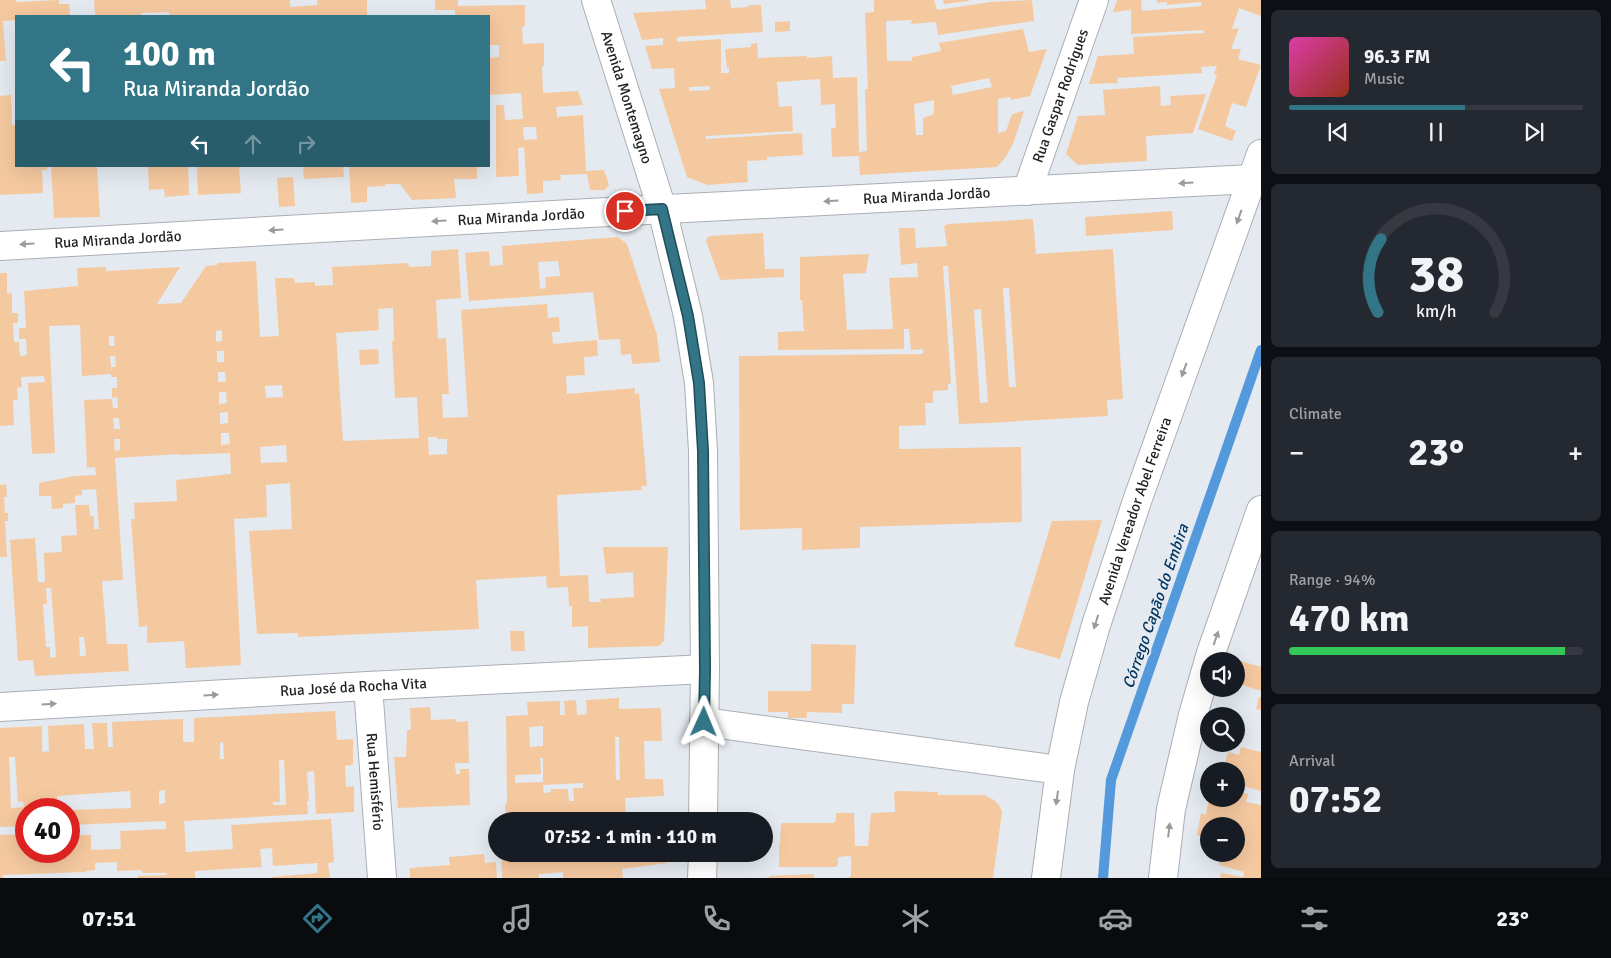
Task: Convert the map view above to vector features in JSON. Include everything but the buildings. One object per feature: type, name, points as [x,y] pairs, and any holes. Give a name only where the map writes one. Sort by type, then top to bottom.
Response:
[{"type":"street","name":"Avenida Montemagno","points":[[596,0],[662,209],[688,316],[699,383],[703,451],[705,669],[703,812]]},
{"type":"street","name":"Rua Gaspar Rodrigues","points":[[1028,191],[1094,0]]},
{"type":"street","name":"Rua Miranda Jordão","points":[[0,246],[662,209],[1028,191],[1257,167]]},
{"type":"street","name":"Avenida Vereador Abel Ferreira","points":[[1046,878],[1060,770],[1074,702],[1098,616],[1257,167]]},
{"type":"street","points":[[1163,878],[1171,809],[1194,715],[1211,653],[1261,510]]},
{"type":"street","name":"Rua José da Rocha Vita","points":[[0,707],[705,669]]},
{"type":"street","name":"Rua Hemisfério","points":[[368,686],[382,878]]},
{"type":"street","points":[[704,722],[1060,770]]},
{"type":"street","points":[[702,878],[703,862]]},
{"type":"waterway","name":"Córrego Capão do Embira","points":[[1103,878],[1111,780],[1261,350]]},
{"type":"route","points":[[625,211],[662,209],[688,316],[699,383],[703,451],[704,722]]}]
